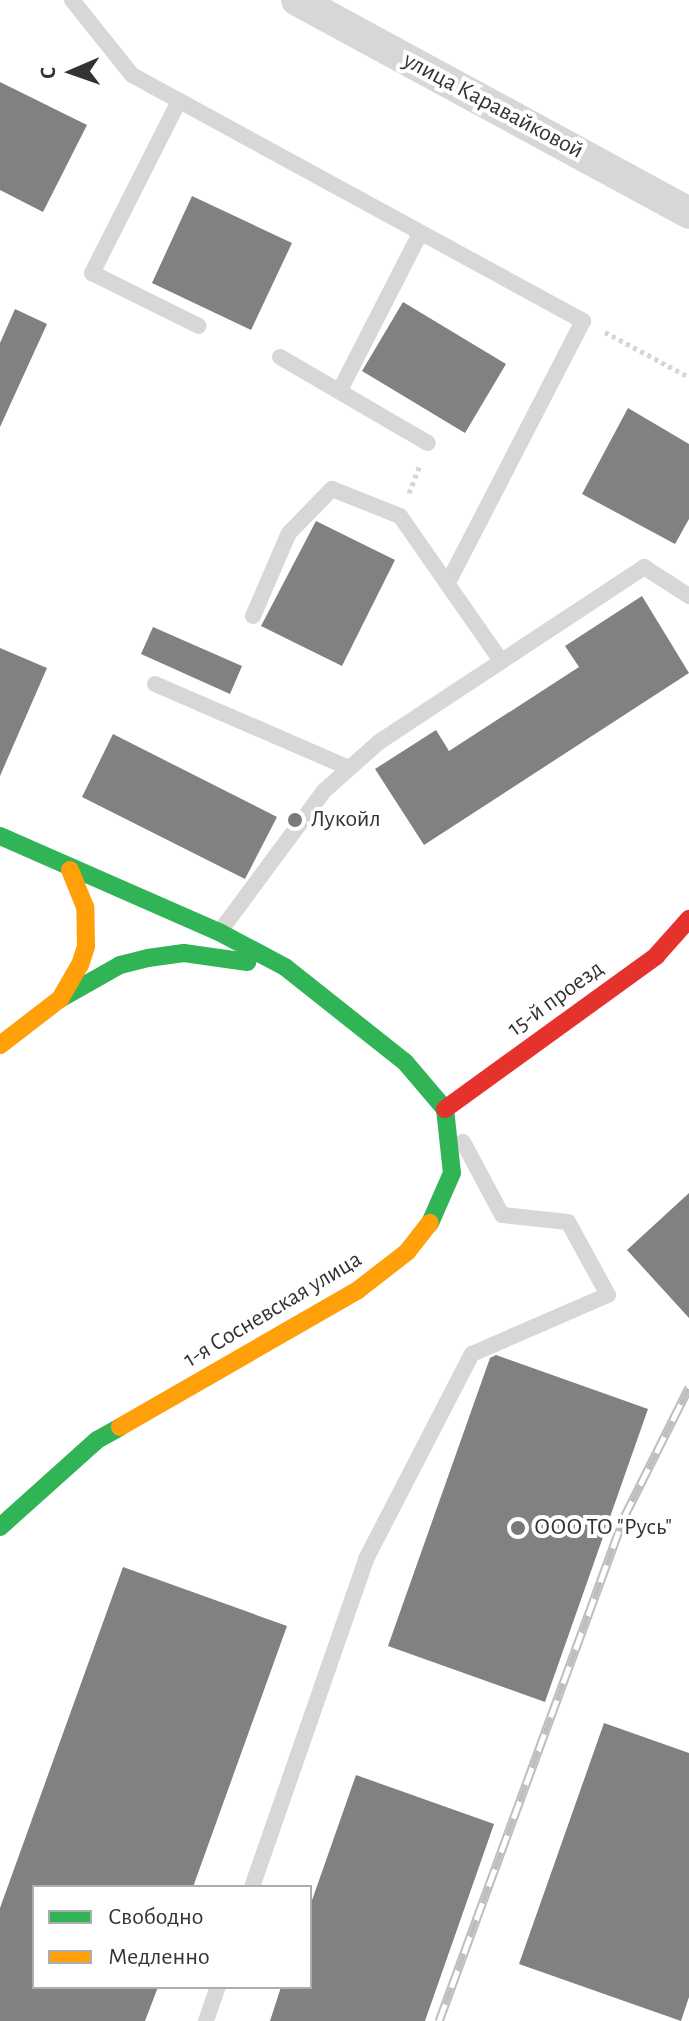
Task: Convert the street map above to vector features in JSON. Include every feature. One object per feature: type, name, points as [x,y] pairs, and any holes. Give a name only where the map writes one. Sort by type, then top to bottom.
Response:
[{"type":"main road","points":[[0,836],[70,870],[219,932],[285,967],[345,1010],[405,1062],[445,1109]]},
{"type":"main road","points":[[60,999],[86,946],[85,907],[70,870]]},
{"type":"main road","name":"15-й проезд","points":[[445,1109],[656,956],[689,919]]},
{"type":"main road","points":[[0,1045],[60,999],[120,965],[184,953],[245,961],[303,982]]},
{"type":"main road","name":"1-я Сосневская улица","points":[[0,1527],[97,1440],[358,1290],[407,1252],[434,1219],[452,1173],[445,1109]]},
{"type":"street","name":"улица Каравайковой","points":[[297,0],[689,213]]},
{"type":"lane","points":[[72,0],[132,75],[583,321],[447,584]]},
{"type":"lane","points":[[179,101],[92,273],[199,326]]},
{"type":"lane","points":[[340,390],[420,234]]},
{"type":"lane","points":[[280,357],[428,443]]},
{"type":"lane","points":[[253,616],[289,533],[332,489],[400,516],[499,658]]},
{"type":"lane","points":[[219,932],[347,767],[499,658],[644,567],[689,596]]},
{"type":"lane","points":[[155,684],[347,767]]},
{"type":"lane","points":[[253,1885],[366,1559],[472,1354],[608,1295],[568,1222],[502,1215],[445,1109]]},
{"type":"lane","points":[[206,2021],[217,1989]]},
{"type":"path","points":[[583,321],[689,377]]},
{"type":"path","points":[[400,516],[428,443]]},
{"type":"building","points":[[0,82],[87,125],[43,212],[0,190]]},
{"type":"building","points":[[192,196],[292,243],[251,330],[152,283]]},
{"type":"building","points":[[403,302],[506,364],[465,433],[362,371]]},
{"type":"building","points":[[15,309],[47,324],[0,427],[0,343]]},
{"type":"building","points":[[628,408],[689,444],[689,519],[675,544],[582,494]]},
{"type":"building","points":[[316,521],[395,560],[342,666],[261,626]]},
{"type":"building","points":[[642,596],[689,673],[424,845],[375,769],[436,730],[449,751],[579,667],[565,646]]},
{"type":"building","points":[[153,627],[242,666],[230,694],[141,654]]},
{"type":"building","points":[[0,648],[47,668],[0,776]]},
{"type":"building","points":[[113,734],[277,817],[245,879],[82,797]]},
{"type":"building","points":[[689,1193],[689,1318],[627,1250]]},
{"type":"building","name":"ООО ТО \"Русь\"","points":[[496,1355],[648,1409],[545,1702],[388,1646],[490,1358]]},
{"type":"building","points":[[123,1567],[287,1626],[194,1885],[32,1885],[32,1989],[157,1989],[145,2021],[0,2021],[0,1908]]},
{"type":"building","points":[[604,1723],[689,1753],[689,1997],[681,2021],[519,1964]]},
{"type":"building","points":[[356,1775],[494,1824],[425,2021],[270,2021],[280,1989],[312,1989],[312,1900]]},
{"type":"railway","points":[[439,2021],[624,1517],[689,1387]]},
{"type":"traffic: fast","points":[[0,836],[219,932],[285,967],[405,1062],[445,1109],[452,1173],[430,1223]]},
{"type":"traffic: fast","points":[[60,999],[120,965],[148,958],[184,953],[247,962]]},
{"type":"traffic: fast","points":[[0,1527],[97,1440],[120,1427]]},
{"type":"traffic: slow","points":[[0,1045],[60,999],[80,965],[86,946],[85,907],[70,870]]},
{"type":"traffic: slow","points":[[120,1427],[358,1290],[407,1252],[430,1223]]},
{"type":"traffic: jam","points":[[445,1109],[656,956],[689,919]]},
{"type":"place","name":"Лукойл","points":[[295,820]]},
{"type":"place","name":"ООО ТО \"Русь\"","points":[[518,1528]]}]
